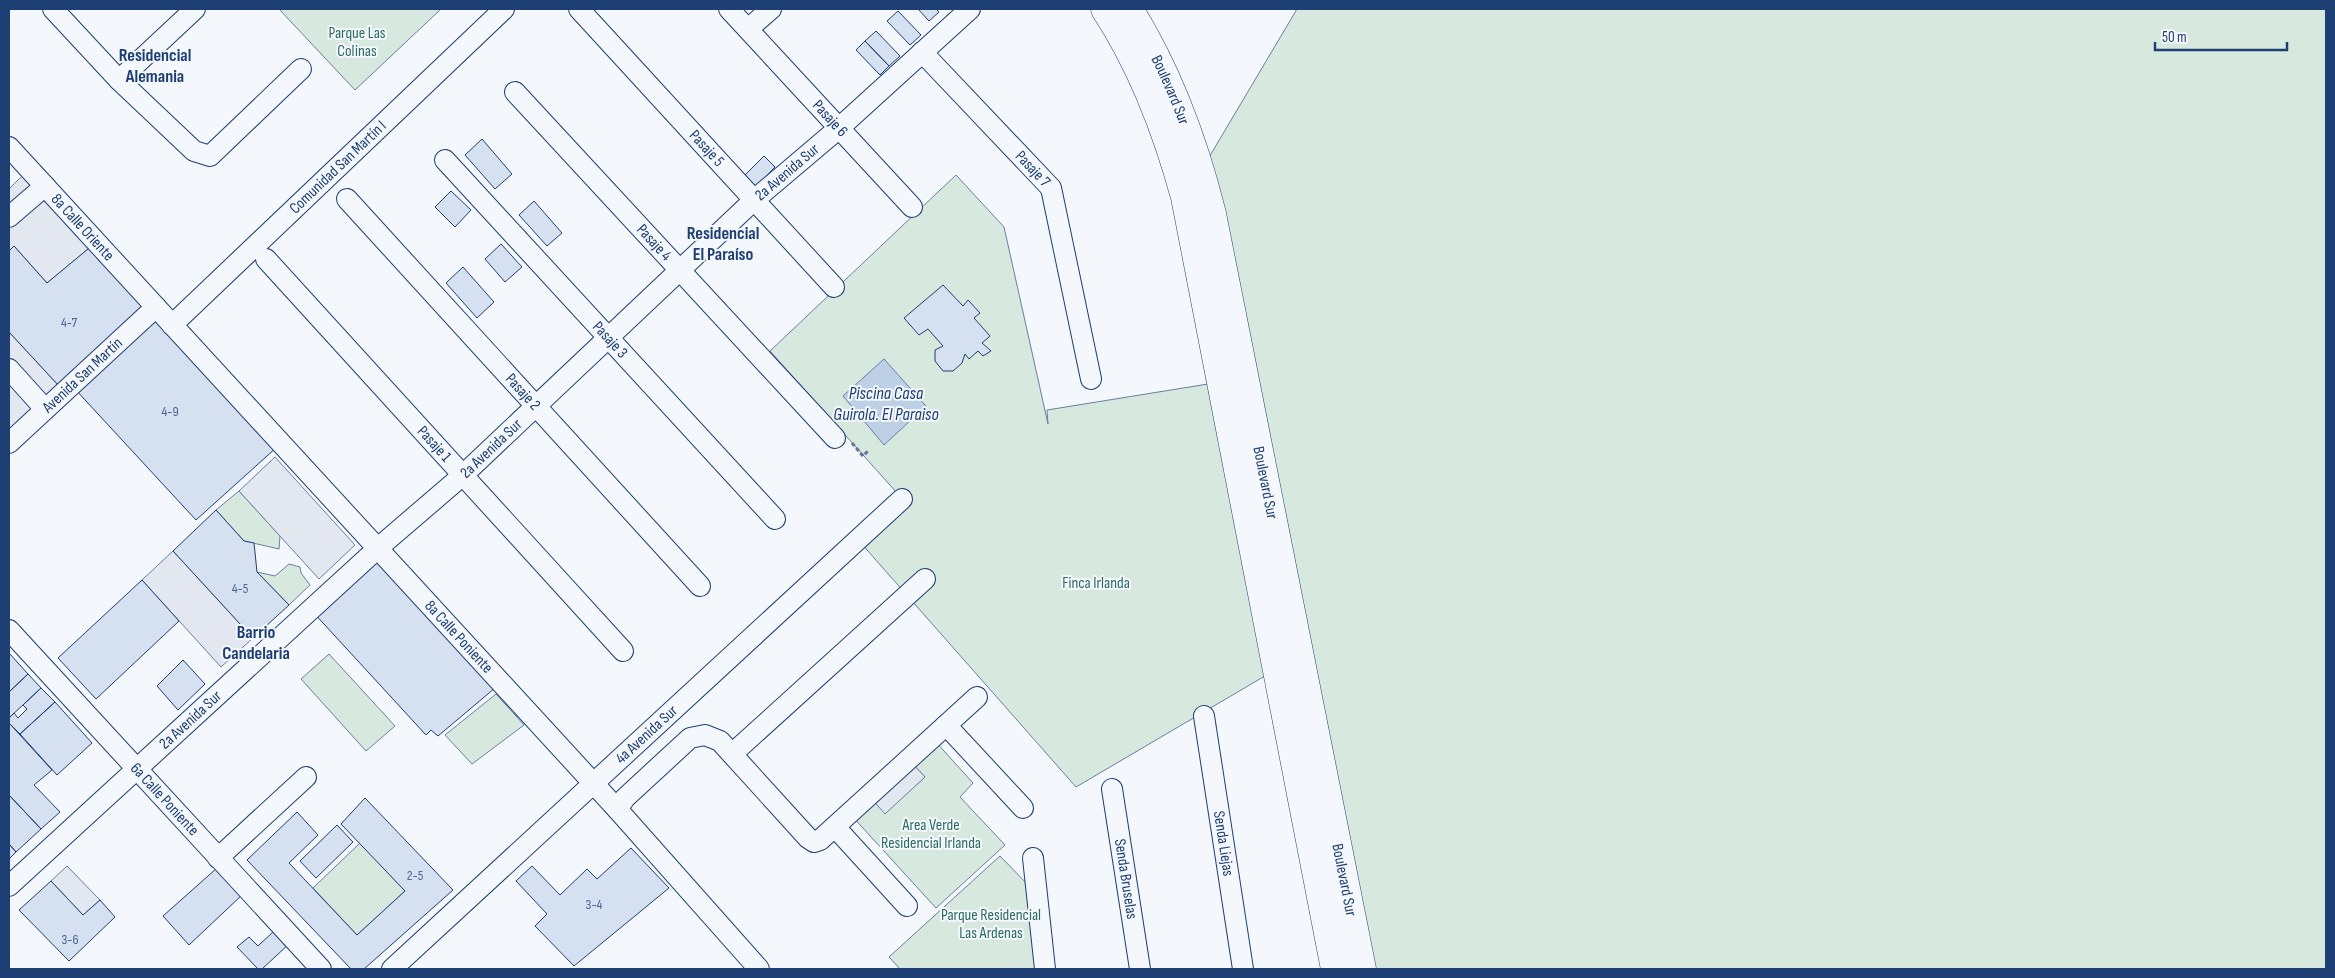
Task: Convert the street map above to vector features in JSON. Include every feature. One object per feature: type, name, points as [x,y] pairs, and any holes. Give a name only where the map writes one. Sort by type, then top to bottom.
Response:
[{"type":"highway","name":"Boulevard Sur","points":[[1106,9],[1133,58],[1157,109],[1185,197],[1335,969]]},
{"type":"highway","name":"Boulevard Sur","points":[[1129,9],[1162,66],[1202,174],[1212,214],[1362,969]]},
{"type":"street","points":[[53,9],[119,80],[194,151],[210,156],[301,69]]},
{"type":"street","points":[[119,80],[195,9]]},
{"type":"street","name":"Comunidad San Martín I","points":[[172,325],[504,9]]},
{"type":"street","name":"Pasaje 5","points":[[579,9],[753,201],[834,287]]},
{"type":"street","name":"Pasaje 6","points":[[729,9],[838,129],[912,206]]},
{"type":"street","points":[[748,30],[771,9]]},
{"type":"street","name":"2a Avenida Sur","points":[[9,886],[378,548],[535,408],[753,201],[838,129],[970,9]]},
{"type":"street","name":"Pasaje 7","points":[[922,52],[1050,188],[1091,378]]},
{"type":"street","name":"Pasaje 4","points":[[515,92],[835,438]]},
{"type":"street","name":"8a Calle Oriente","points":[[9,147],[156,307]]},
{"type":"street","name":"Pasaje 3","points":[[445,160],[607,339],[775,520]]},
{"type":"street","points":[[9,218],[44,186]]},
{"type":"street","name":"Pasaje 2","points":[[347,199],[535,408],[700,586]]},
{"type":"street","name":"Pasaje 1","points":[[266,258],[623,651]]},
{"type":"street","name":"8a Calle Poniente","points":[[156,307],[617,809],[759,969]]},
{"type":"street","name":"Avenida San Martín","points":[[9,443],[156,307]]},
{"type":"street","points":[[9,368],[45,409]]},
{"type":"street","name":"4a Avenida Sur","points":[[392,969],[902,499]]},
{"type":"street","points":[[732,754],[925,579]]},
{"type":"street","name":"6a Calle Poniente","points":[[11,638],[136,769],[320,969]]},
{"type":"street","points":[[617,809],[625,798],[690,738],[697,736],[714,737],[732,754],[808,838],[814,842],[820,840],[835,827],[977,697]]},
{"type":"street","name":"Senda Liejas","points":[[1204,716],[1243,969]]},
{"type":"street","points":[[946,725],[1023,808]]},
{"type":"street","points":[[218,858],[306,777]]},
{"type":"street","name":"Senda Bruselas","points":[[1112,789],[1140,969]]},
{"type":"street","points":[[835,827],[907,906]]},
{"type":"street","points":[[1033,858],[1045,969]]},
{"type":"green space","name":"Parque Las Colinas","points":[[279,9],[441,9],[355,90]]},
{"type":"green space","points":[[1297,9],[2326,9],[2326,969],[1373,969],[1208,159]]},
{"type":"green space","name":"Finca Irlanda","points":[[956,175],[1004,227],[1048,424],[1047,410],[1208,384],[1270,673],[1076,787],[860,542],[906,503],[770,351]]},
{"type":"green space","points":[[239,491],[280,536],[279,549],[244,541],[216,510]]},
{"type":"green space","points":[[289,564],[300,567],[301,573],[310,585],[289,605],[257,572],[275,576]]},
{"type":"green space","points":[[329,654],[395,726],[366,751],[301,679]]},
{"type":"green space","points":[[496,694],[524,725],[472,764],[445,735]]},
{"type":"green space","name":"Area Verde Residencial Irlanda","points":[[935,741],[973,783],[960,797],[1005,845],[936,908],[851,815],[871,798],[885,813],[925,777],[911,762]]},
{"type":"green space","points":[[360,843],[405,891],[357,935],[313,888]]},
{"type":"green space","name":"Parque Residencial Las Ardenas","points":[[1000,856],[1032,889],[1044,969],[900,969],[889,957]]},
{"type":"shaded area","points":[[26,172],[94,244],[47,283],[14,246],[9,251],[9,189]]},
{"type":"shaded area","points":[[9,332],[59,386],[9,430]]},
{"type":"shaded area","points":[[275,457],[355,545],[319,579],[239,491]]},
{"type":"shaded area","points":[[173,551],[253,638],[221,667],[142,580]]},
{"type":"shaded area","points":[[911,762],[925,777],[885,814],[871,798]]},
{"type":"shaded area","points":[[67,866],[100,900],[83,915],[51,881]]},
{"type":"water","name":"Piscina Casa Guirola. El Paraiso","points":[[884,359],[926,406],[884,445],[843,396]]},
{"type":"building","points":[[918,9],[936,9],[939,12],[929,21]]},
{"type":"building","points":[[898,11],[921,35],[910,45],[887,21]]},
{"type":"building","points":[[876,31],[900,56],[889,66],[865,41]]},
{"type":"building","points":[[865,41],[889,66],[880,75],[856,50]]},
{"type":"building","points":[[482,139],[512,174],[495,189],[465,155]]},
{"type":"building","points":[[764,156],[775,167],[752,191],[741,179]]},
{"type":"building","points":[[451,191],[471,210],[455,227],[435,207]]},
{"type":"building","points":[[534,201],[562,233],[547,246],[519,215]]},
{"type":"building","points":[[94,244],[146,301],[142,311],[59,386],[9,332],[9,251],[14,246],[47,283]]},
{"type":"building","points":[[501,244],[522,267],[505,282],[485,259]]},
{"type":"building","points":[[463,267],[494,302],[477,318],[446,283]]},
{"type":"building","points":[[943,285],[963,306],[968,300],[980,313],[974,318],[990,336],[982,343],[991,351],[983,356],[978,351],[969,359],[965,354],[962,363],[953,371],[943,371],[935,361],[935,350],[943,346],[928,329],[919,335],[904,318]]},
{"type":"building","points":[[151,318],[164,323],[277,447],[196,520],[74,388]]},
{"type":"building","points":[[216,510],[244,541],[254,543],[257,572],[289,605],[253,638],[173,551]]},
{"type":"building","points":[[375,553],[495,688],[438,736],[431,730],[426,735],[312,611]]},
{"type":"building","points":[[142,580],[179,621],[96,699],[58,658]]},
{"type":"building","points":[[9,653],[28,674],[9,692]]},
{"type":"building","points":[[183,660],[205,684],[178,710],[157,686]]},
{"type":"building","points":[[28,674],[41,688],[9,718],[9,692]]},
{"type":"building","points":[[41,688],[55,702],[20,734],[9,723],[9,718],[14,713],[18,718],[27,709],[23,705]]},
{"type":"building","points":[[55,702],[92,743],[57,775],[20,734]]},
{"type":"building","points":[[9,723],[52,770],[34,785],[60,812],[41,829],[9,795]]},
{"type":"building","points":[[9,795],[41,829],[16,852],[9,844]]},
{"type":"building","points":[[365,798],[453,890],[364,969],[351,969],[247,860],[297,812],[318,835],[289,863],[357,935],[405,891],[341,824]]},
{"type":"building","points":[[337,825],[353,842],[316,878],[300,861]]},
{"type":"building","points":[[9,844],[16,852],[9,859]]},
{"type":"building","points":[[631,848],[669,888],[574,966],[535,926],[547,914],[516,881],[532,866],[560,895],[587,869],[597,879]]},
{"type":"building","points":[[217,868],[242,895],[189,945],[163,916]]},
{"type":"building","points":[[51,881],[83,915],[100,900],[115,917],[69,961],[19,910]]},
{"type":"building","points":[[275,930],[289,944],[262,969],[258,969],[237,947],[249,937],[258,946]]},
{"type":"district","name":"Residencial Alemania","points":[[155,65]]},
{"type":"district","name":"Residencial El Paraíso","points":[[723,243]]},
{"type":"district","name":"Barrio Candelaria","points":[[256,642]]}]
